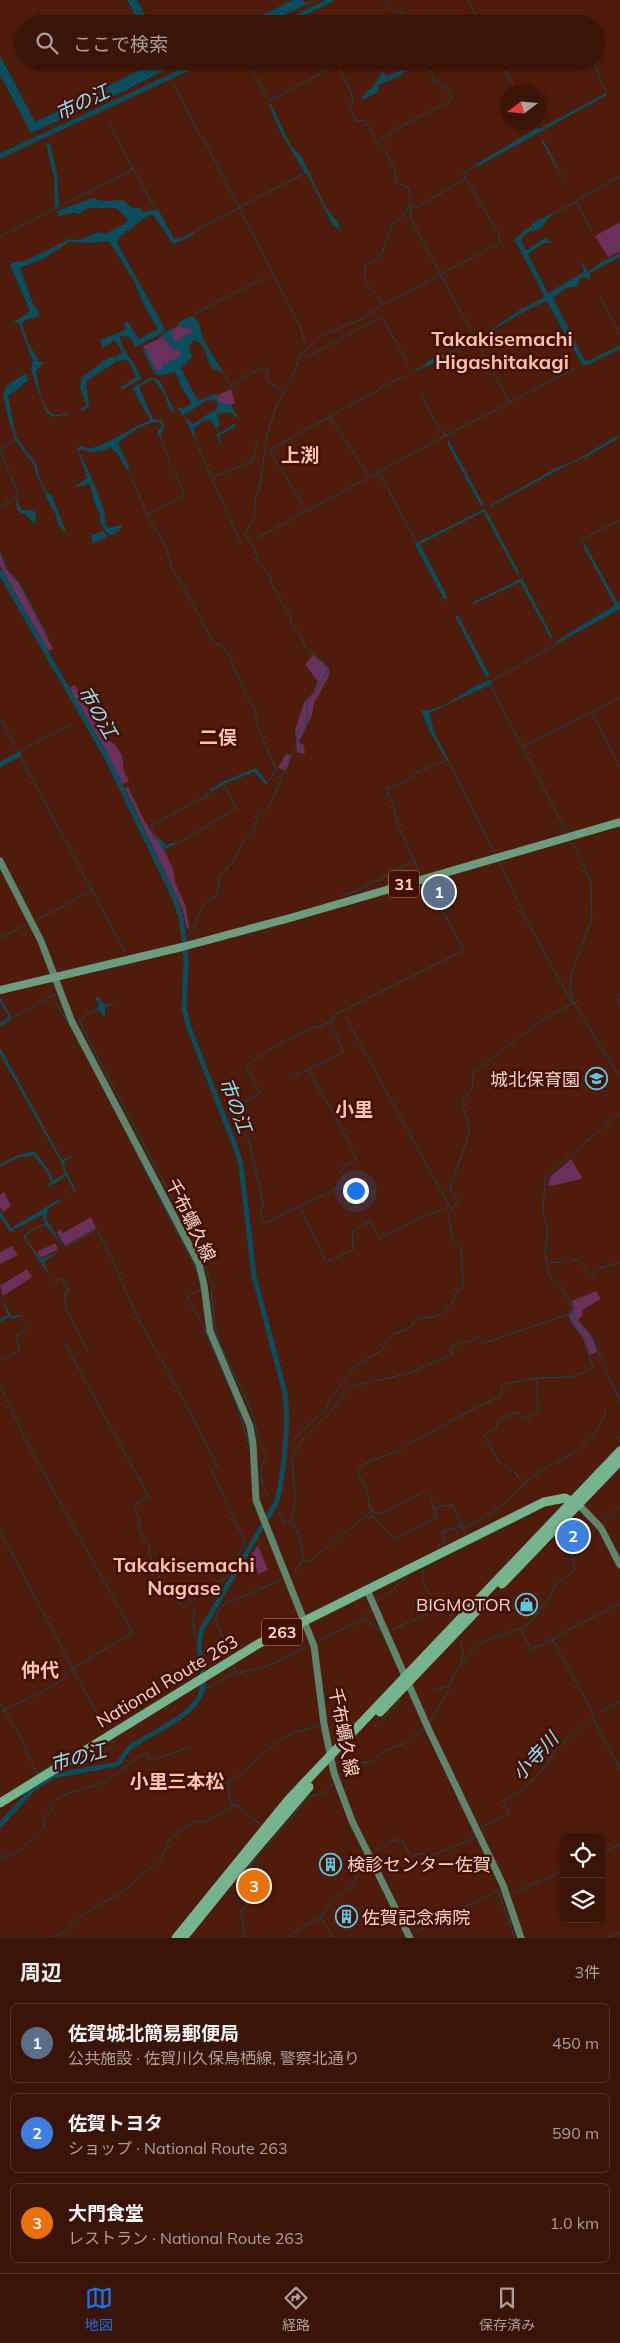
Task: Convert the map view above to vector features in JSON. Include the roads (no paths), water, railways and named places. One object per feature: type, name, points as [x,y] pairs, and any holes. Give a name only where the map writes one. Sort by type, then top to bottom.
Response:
[{"type":"highway","points":[[576,1503],[620,1451]]},
{"type":"highway","points":[[176,1938],[289,1799],[331,1758],[576,1503],[620,1461]]},
{"type":"highway","name":"National Route 263","points":[[0,1803],[228,1661],[544,1502],[559,1498],[576,1503]]},
{"type":"highway","points":[[183,1938],[331,1758]]},
{"type":"main road","name":"31","points":[[0,990],[185,946],[620,822]]},
{"type":"street","name":"千布蠣久線","points":[[0,861],[33,923],[72,1022],[199,1264],[204,1285],[210,1331],[250,1426],[253,1444],[256,1500],[305,1621],[316,1657],[324,1724],[331,1758],[352,1821],[410,1938]]},
{"type":"street","points":[[576,1503],[601,1528],[620,1565]]},
{"type":"street","points":[[367,1590],[427,1725],[503,1885],[521,1938]]},
{"type":"water","points":[[127,0],[137,0],[145,15],[135,15]]},
{"type":"water","points":[[292,0],[303,0],[305,3],[316,0],[284,15],[263,15]]},
{"type":"water","points":[[0,55],[35,122],[140,70],[165,70],[122,92],[31,133],[0,75]]},
{"type":"water","points":[[406,70],[400,76],[378,85],[378,92],[365,99],[360,99],[370,90],[382,71],[387,76]]},
{"type":"water","points":[[606,93],[607,95],[545,129],[545,126]]},
{"type":"water","points":[[271,104],[291,146],[301,156],[326,208],[337,221],[341,231],[332,224],[307,173],[305,173],[279,129],[269,105]]},
{"type":"water","points":[[534,130],[544,130],[477,167],[476,164]]},
{"type":"water","points":[[543,139],[572,195],[541,140]]},
{"type":"water","points":[[46,143],[50,143],[57,173],[59,206],[55,208],[54,178]]},
{"type":"water","points":[[93,198],[103,201],[123,200],[132,208],[140,208],[142,212],[158,209],[174,239],[184,237],[198,229],[190,237],[173,244],[154,216],[149,215],[119,237],[117,243],[165,329],[159,335],[135,347],[130,337],[120,336],[123,347],[141,379],[121,390],[121,387],[136,377],[128,360],[118,361],[86,381],[89,407],[81,411],[86,405],[80,387],[82,377],[109,357],[116,357],[122,352],[115,340],[102,348],[100,340],[125,330],[124,324],[127,321],[139,339],[158,329],[141,299],[134,281],[109,241],[93,243],[69,242],[43,259],[20,268],[34,306],[39,312],[38,317],[25,320],[22,325],[28,342],[38,359],[37,361],[44,362],[36,371],[43,401],[54,415],[78,413],[53,417],[46,412],[37,388],[31,369],[33,361],[18,322],[11,324],[30,311],[10,265],[13,262],[24,261],[69,239],[80,240],[98,232],[105,234],[126,223],[128,219],[116,208],[88,208],[79,214],[71,213],[59,216],[57,211]]},
{"type":"water","points":[[553,213],[540,229],[531,231],[521,240],[526,250],[545,238],[553,243],[544,243],[528,254],[548,293],[584,272],[581,259],[588,272],[601,262],[620,253],[620,257],[590,273],[590,281],[585,277],[580,278],[578,286],[566,288],[553,298],[584,359],[588,361],[620,345],[620,349],[587,365],[583,365],[580,361],[547,301],[477,339],[520,310],[545,297],[514,239],[538,220]]},
{"type":"water","points":[[190,316],[194,317],[199,324],[203,339],[223,372],[213,369],[204,349],[195,340],[189,345],[192,357],[181,368],[198,401],[215,394],[220,403],[231,405],[237,415],[236,417],[230,412],[217,414],[220,425],[216,429],[211,420],[203,421],[194,428],[195,440],[185,418],[193,424],[217,408],[217,401],[208,400],[182,416],[178,408],[189,406],[191,402],[181,387],[176,373],[173,372],[160,376],[154,373],[143,350],[146,348],[155,369],[161,371],[162,366],[181,355],[180,350],[173,349],[161,335],[173,327],[174,332],[171,335],[175,342],[193,331],[188,327],[181,328],[178,323]]},
{"type":"water","points":[[474,339],[439,361],[415,370],[424,366],[429,360],[455,350]]},
{"type":"water","points":[[26,373],[28,381],[8,396],[16,437],[37,465],[38,473],[46,491],[52,496],[67,534],[58,525],[56,515],[36,475],[34,465],[15,440],[9,420],[3,396],[6,386]]},
{"type":"water","points":[[152,377],[160,381],[175,412],[170,410],[164,393],[153,379],[139,387],[153,419],[162,420],[164,427],[161,435],[158,435],[157,432],[162,426],[160,422],[154,422],[138,429],[118,443],[130,469],[127,470],[116,452],[110,447],[92,452],[80,449],[79,451],[100,499],[105,524],[108,528],[121,525],[122,528],[113,535],[109,535],[100,523],[100,513],[95,505],[90,485],[87,483],[83,486],[74,487],[87,478],[77,448],[81,446],[91,448],[99,445],[149,421],[150,419],[132,388]]},
{"type":"water","points":[[235,423],[235,427],[219,436],[224,451],[216,435]]},
{"type":"water","points":[[620,434],[617,439],[588,456],[489,506],[556,468],[575,461]]},
{"type":"water","points":[[448,439],[484,505],[481,506],[448,445]]},
{"type":"water","points":[[16,498],[22,510],[35,511],[35,524],[17,509]]},
{"type":"water","points":[[484,509],[487,510],[420,544],[444,590],[447,597],[444,599],[416,547],[416,543]]},
{"type":"water","points":[[487,512],[519,572],[518,576],[484,513]]},
{"type":"water","points":[[104,531],[107,537],[93,544],[91,535]]},
{"type":"water","points":[[585,544],[617,602],[620,604],[620,609],[555,645],[558,640],[615,605],[583,546]]},
{"type":"water","points":[[522,578],[552,636],[551,639],[520,582],[474,604],[473,602]]},
{"type":"water","points":[[458,615],[490,676],[486,677],[455,616]]},
{"type":"water","points":[[490,680],[492,684],[429,713],[435,734],[448,759],[446,760],[429,730],[421,710],[438,707]]},
{"type":"water","points":[[20,751],[22,756],[0,767],[0,762]]},
{"type":"water","points":[[256,768],[267,782],[267,786],[254,772],[224,784],[211,792],[211,789],[224,781]]},
{"type":"water","points":[[156,835],[166,845],[184,840],[163,850]]},
{"type":"water","points":[[0,997],[12,1019],[0,1027],[0,1023],[9,1017],[0,1002]]},
{"type":"water","points":[[95,997],[98,997],[105,1005],[117,1002],[105,1008],[105,1018],[99,1010],[95,1010],[99,1005]]},
{"type":"water","points":[[0,1047],[62,1160],[75,1154],[64,1162],[65,1169],[76,1191],[69,1196],[74,1191],[66,1176],[47,1188],[51,1182],[50,1178],[34,1155],[17,1158],[0,1167],[0,1164],[18,1155],[34,1151],[48,1169],[53,1180],[65,1174],[61,1162],[0,1054]]},
{"type":"water","points":[[63,1199],[48,1209],[46,1219],[65,1249],[45,1224],[26,1235],[27,1241],[41,1259],[60,1251],[44,1262],[51,1278],[24,1238],[25,1234],[45,1223],[42,1215],[10,1232],[0,1217],[0,1211],[11,1228],[56,1201]]},
{"type":"water","points":[[0,1294],[11,1316],[21,1315],[26,1325],[20,1316],[13,1319],[9,1317],[0,1322],[0,1319],[8,1315]]},
{"type":"waterway","name":"市の江","points":[[300,15],[331,0]]},
{"type":"waterway","points":[[387,0],[391,10],[402,12],[404,15]]},
{"type":"waterway","points":[[468,0],[476,15]]},
{"type":"waterway","name":"市の江","points":[[0,156],[185,70]]},
{"type":"waterway","points":[[252,70],[268,99],[271,100],[327,70]]},
{"type":"waterway","points":[[340,70],[351,92],[353,102],[349,106],[356,121],[365,120],[376,141]]},
{"type":"waterway","points":[[184,940],[193,929],[203,906],[216,896],[219,876],[234,861],[241,844],[253,833],[258,815],[270,805],[292,753],[296,750],[298,730],[306,726],[308,714],[306,703],[315,693],[328,670],[323,662],[305,647],[302,638],[291,623],[290,615],[272,586],[270,576],[259,562],[254,548],[245,536],[245,532],[254,519],[267,435],[277,404],[291,381],[300,355],[323,335],[360,320],[382,305],[379,298],[366,283],[366,264],[377,260],[381,256],[392,224],[401,218],[407,209],[410,193],[408,187],[396,183],[395,170],[385,150],[378,142],[396,129],[449,102],[452,97],[445,87],[434,80],[430,70]]},
{"type":"waterway","points":[[505,70],[513,85]]},
{"type":"waterway","points":[[597,70],[606,93]]},
{"type":"waterway","points":[[174,84],[299,324],[305,343]]},
{"type":"waterway","points":[[110,126],[155,209]]},
{"type":"waterway","points":[[478,164],[463,174],[466,179],[415,208],[411,207],[410,217],[509,402]]},
{"type":"waterway","points":[[0,237],[134,169]]},
{"type":"waterway","points":[[198,229],[305,173]]},
{"type":"waterway","points":[[552,215],[620,176]]},
{"type":"waterway","points":[[386,304],[501,242],[498,233],[467,180]]},
{"type":"waterway","points":[[576,202],[592,231]]},
{"type":"waterway","points":[[196,313],[267,277]]},
{"type":"waterway","points":[[599,294],[620,334]]},
{"type":"waterway","points":[[306,357],[382,317],[408,364]]},
{"type":"waterway","points":[[223,372],[231,386],[247,375],[265,367],[268,371],[267,378],[270,383],[282,390]]},
{"type":"waterway","points":[[421,392],[432,416],[445,436],[576,368]]},
{"type":"waterway","points":[[269,450],[404,376]]},
{"type":"waterway","points":[[236,416],[240,420]]},
{"type":"waterway","points":[[330,417],[369,476]]},
{"type":"waterway","points":[[217,429],[219,433]]},
{"type":"waterway","points":[[159,434],[170,462]]},
{"type":"waterway","points":[[257,538],[445,436]]},
{"type":"waterway","points":[[0,507],[18,496],[1,453],[2,449],[16,439]]},
{"type":"waterway","points":[[195,440],[241,544]]},
{"type":"waterway","points":[[214,477],[253,461],[257,440]]},
{"type":"waterway","points":[[271,453],[307,511]]},
{"type":"waterway","points":[[128,468],[148,517],[165,545],[172,568],[209,635],[216,644],[222,645],[229,655],[246,695],[256,712],[256,723],[276,769],[267,784]]},
{"type":"waterway","points":[[148,514],[171,503],[184,494],[174,469]]},
{"type":"waterway","points":[[379,473],[417,543]]},
{"type":"waterway","points":[[585,545],[581,540],[620,520]]},
{"type":"waterway","points":[[0,552],[7,570],[19,583],[49,639]]},
{"type":"waterway","name":"市の江","points":[[0,572],[106,756],[175,899],[181,918],[186,962],[184,1008],[188,1025],[241,1165],[254,1276],[285,1393],[285,1447],[277,1501],[202,1629],[199,1643],[202,1672]]},
{"type":"waterway","points":[[445,598],[449,605]]},
{"type":"waterway","points":[[492,681],[555,645]]},
{"type":"waterway","points":[[490,684],[566,831]]},
{"type":"waterway","points":[[523,746],[620,698]]},
{"type":"waterway","points":[[593,714],[620,767]]},
{"type":"waterway","points":[[0,718],[15,747]]},
{"type":"waterway","points":[[20,751],[73,724]]},
{"type":"waterway","points":[[20,756],[125,952]]},
{"type":"waterway","points":[[447,759],[494,852]]},
{"type":"waterway","points":[[420,873],[397,823],[394,807],[386,789],[404,782],[418,772],[447,760]]},
{"type":"waterway","points":[[184,840],[236,808],[224,784]]},
{"type":"waterway","points":[[156,835],[151,826],[207,797],[207,793],[211,792]]},
{"type":"waterway","points":[[573,843],[591,882],[592,918],[571,975],[570,993],[578,1010],[620,1077]]},
{"type":"waterway","points":[[341,896],[354,892],[414,861]]},
{"type":"waterway","points":[[500,863],[525,917],[572,1003]]},
{"type":"waterway","points":[[260,1216],[263,1203],[251,1149],[248,1139],[229,1112],[260,1093],[246,1066],[288,1039],[334,1021],[333,1016],[464,950],[449,922],[425,885]]},
{"type":"waterway","points":[[39,919],[91,891]]},
{"type":"waterway","points":[[0,938],[27,924]]},
{"type":"waterway","points":[[12,1018],[56,994]]},
{"type":"waterway","points":[[620,994],[618,999],[620,1007]]},
{"type":"waterway","points":[[52,996],[68,1023]]},
{"type":"waterway","points":[[345,1016],[451,1209],[459,1202],[450,1188],[469,1134],[463,1100],[472,1089],[473,1073],[542,1020],[574,1003]]},
{"type":"waterway","points":[[95,1010],[79,1019],[84,1031],[198,1247],[209,1278],[215,1286],[211,1290],[215,1327],[220,1344],[253,1414],[258,1438],[267,1456],[262,1466],[261,1476],[269,1497]]},
{"type":"waterway","points":[[294,1076],[344,1052],[330,1022]]},
{"type":"waterway","points":[[261,1216],[265,1223],[347,1184],[341,1172],[344,1165],[357,1159],[309,1070]]},
{"type":"waterway","points":[[620,1113],[548,1174],[545,1178],[543,1212],[548,1231],[545,1250],[549,1276],[561,1287],[569,1300],[576,1321],[591,1336],[620,1401]]},
{"type":"waterway","points":[[129,1138],[198,1273]]},
{"type":"waterway","points":[[301,1208],[326,1262],[353,1250],[352,1231],[370,1221],[379,1239],[416,1220],[448,1207]]},
{"type":"waterway","points":[[291,1443],[303,1429],[325,1411],[331,1398],[356,1366],[381,1351],[393,1334],[408,1329],[419,1318],[436,1317],[452,1304],[456,1293],[463,1286],[461,1249],[453,1240],[448,1214]]},
{"type":"waterway","points":[[64,1249],[96,1229],[109,1252],[138,1319],[218,1466],[211,1470],[245,1542],[226,1578],[213,1585],[183,1608],[175,1594],[166,1598],[149,1553],[150,1548],[139,1530],[140,1520],[134,1505],[149,1497],[64,1342]]},
{"type":"waterway","points":[[571,1261],[578,1259],[589,1275],[593,1276],[598,1269],[620,1262]]},
{"type":"waterway","points":[[549,1263],[563,1262]]},
{"type":"waterway","points":[[54,1282],[62,1278],[69,1291],[65,1293],[66,1309],[87,1351]]},
{"type":"waterway","points":[[200,1284],[201,1289],[187,1297],[205,1330],[237,1405],[249,1445]]},
{"type":"waterway","points":[[463,1529],[501,1507],[525,1483],[498,1461],[484,1435],[496,1428],[498,1420],[518,1412],[524,1420],[538,1412],[537,1378],[571,1377],[593,1368],[585,1338],[573,1324],[571,1313]]},
{"type":"waterway","points":[[376,1381],[409,1373],[453,1354],[450,1348],[479,1337],[484,1343],[572,1313]]},
{"type":"waterway","points":[[0,1361],[20,1350],[16,1338],[18,1334],[26,1329],[25,1326]]},
{"type":"waterway","points":[[406,1446],[501,1396],[502,1385],[536,1378]]},
{"type":"waterway","points":[[279,1512],[285,1524],[292,1519],[295,1500],[292,1457],[302,1440],[330,1413],[350,1387],[371,1382]]},
{"type":"waterway","points":[[0,1385],[26,1441],[133,1633],[73,1668],[63,1679],[39,1694],[3,1710]]},
{"type":"waterway","points":[[525,1483],[534,1475],[586,1443],[594,1435],[604,1416],[605,1410]]},
{"type":"waterway","points":[[372,1511],[367,1491],[358,1471],[362,1465],[402,1449]]},
{"type":"waterway","points":[[292,1520],[301,1541],[303,1560],[308,1562],[372,1511],[379,1514],[424,1492]]},
{"type":"waterway","points":[[429,1492],[434,1508],[452,1504],[466,1535]]},
{"type":"waterway","points":[[604,1522],[620,1505]]},
{"type":"waterway","points":[[367,1517],[373,1516],[394,1539],[437,1518],[434,1508]]},
{"type":"waterway","points":[[453,1618],[428,1591],[424,1584],[423,1567],[530,1514]]},
{"type":"waterway","points":[[439,1548],[438,1545],[445,1542],[442,1532],[462,1526]]},
{"type":"waterway","points":[[429,1722],[447,1694],[453,1675],[476,1647],[484,1641],[521,1628],[529,1623],[549,1598],[555,1585],[575,1570],[571,1552],[596,1529]]},
{"type":"waterway","points":[[0,1531],[106,1731]]},
{"type":"waterway","points":[[295,1572],[303,1560]]},
{"type":"waterway","points":[[377,1601],[394,1589],[408,1575]]},
{"type":"waterway","points":[[229,1654],[215,1618],[223,1605],[281,1580]]},
{"type":"waterway","points":[[521,1629],[531,1650],[620,1603]]},
{"type":"waterway","points":[[391,1630],[442,1607]]},
{"type":"waterway","points":[[195,1609],[193,1617],[194,1636],[200,1638]]},
{"type":"waterway","points":[[365,1619],[366,1615],[372,1611]]},
{"type":"waterway","points":[[321,1639],[365,1619],[383,1633]]},
{"type":"waterway","name":"小寺川","points":[[482,1826],[509,1814],[503,1800],[524,1789],[541,1772],[558,1748],[594,1715],[552,1639]]},
{"type":"waterway","points":[[460,1640],[463,1650],[461,1664]]},
{"type":"waterway","points":[[203,1690],[231,1675],[264,1667],[284,1659],[307,1646]]},
{"type":"waterway","points":[[233,1664],[236,1673]]},
{"type":"waterway","name":"市の江","points":[[0,1825],[33,1789],[53,1776],[117,1764],[132,1746],[188,1711],[197,1701],[202,1691],[203,1679]]},
{"type":"waterway","points":[[434,1690],[448,1687]]},
{"type":"waterway","points":[[375,1727],[400,1700]]},
{"type":"waterway","name":"小寺川","points":[[600,1712],[620,1701]]},
{"type":"waterway","points":[[0,1703],[20,1736],[37,1774],[60,1760]]},
{"type":"waterway","points":[[592,1717],[620,1769]]},
{"type":"waterway","points":[[333,1725],[354,1722]]},
{"type":"waterway","points":[[217,1788],[244,1772],[278,1741],[295,1733],[319,1726]]},
{"type":"waterway","points":[[343,1771],[353,1763],[372,1762],[386,1750],[404,1744],[425,1727]]},
{"type":"waterway","points":[[101,1755],[114,1745],[111,1739]]},
{"type":"waterway","points":[[0,1853],[4,1859],[21,1850],[46,1824],[43,1818],[53,1809],[51,1804],[55,1800],[107,1780],[147,1753],[151,1761],[189,1747]]},
{"type":"waterway","points":[[66,1766],[83,1763]]},
{"type":"waterway","points":[[51,1938],[64,1932],[85,1913],[121,1893],[161,1859],[170,1838],[196,1821],[204,1822],[233,1806],[229,1796],[229,1782]]},
{"type":"waterway","points":[[245,1938],[241,1910],[247,1905],[245,1879],[247,1869],[309,1797],[324,1793],[332,1785]]},
{"type":"waterway","points":[[233,1806],[236,1805],[260,1824]]},
{"type":"waterway","name":"小寺川","points":[[373,1854],[394,1840],[402,1840],[410,1857],[421,1853],[430,1856],[475,1838],[475,1833]]},
{"type":"waterway","points":[[605,1851],[620,1844]]},
{"type":"waterway","name":"小寺川","points":[[289,1938],[293,1933],[321,1917],[333,1901],[354,1884],[360,1866],[366,1860]]},
{"type":"waterway","points":[[514,1893],[560,1872]]},
{"type":"waterway","points":[[415,1933],[498,1890],[515,1938]]},
{"type":"waterway","points":[[321,1917],[333,1938]]},
{"type":"waterway","points":[[607,1938],[620,1932]]},
{"type":"place","name":"佐賀城北簡易郵便局","points":[[439,892]]},
{"type":"place","name":"城北保育園","points":[[596,1079]]},
{"type":"place","name":"佐賀トヨタ","points":[[573,1536]]},
{"type":"place","name":"BIGMOTOR","points":[[527,1604]]},
{"type":"place","name":"検診センター佐賀","points":[[331,1864]]},
{"type":"place","name":"大門食堂","points":[[254,1886]]},
{"type":"place","name":"佐賀記念病院","points":[[346,1917]]},
{"type":"district","name":"Takakisemachi Higashitakagi","points":[[502,350]]},
{"type":"district","name":"上渕","points":[[300,455]]},
{"type":"district","name":"二俣","points":[[218,737]]},
{"type":"district","name":"小里","points":[[354,1109]]},
{"type":"district","name":"Takakisemachi Nagase","points":[[184,1576]]},
{"type":"district","name":"仲代","points":[[40,1670]]},
{"type":"district","name":"小里三本松","points":[[177,1781]]}]
